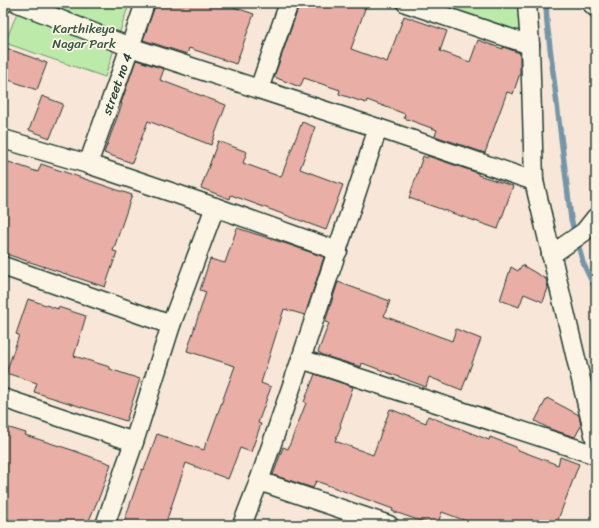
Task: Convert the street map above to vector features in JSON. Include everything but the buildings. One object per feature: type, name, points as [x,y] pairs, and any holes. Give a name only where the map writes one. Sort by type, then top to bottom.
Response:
[{"type":"street","points":[[18,3],[130,47],[534,181]]},
{"type":"street","name":"street no 4","points":[[88,164],[130,47],[144,3]]},
{"type":"street","points":[[259,89],[289,3]]},
{"type":"street","points":[[406,3],[530,45]]},
{"type":"street","points":[[527,3],[530,45],[534,181],[596,443]]},
{"type":"street","points":[[591,3],[596,8]]},
{"type":"street","points":[[242,525],[301,360],[378,128]]},
{"type":"street","points":[[3,139],[88,164],[338,251]]},
{"type":"street","points":[[105,525],[134,442],[171,325],[215,207]]},
{"type":"street","points":[[551,255],[584,232],[596,217]]},
{"type":"street","points":[[3,266],[171,325]]},
{"type":"street","points":[[301,360],[596,455]]},
{"type":"street","points":[[3,398],[134,442]]},
{"type":"street","points":[[259,481],[389,525]]},
{"type":"green space","name":"Karthikeya Nagar Park","points":[[21,3],[129,4],[105,77],[5,43]]},
{"type":"green space","points":[[416,3],[520,3],[521,38]]},
{"type":"waterway","points":[[546,3],[547,23],[571,219],[583,263],[596,290]]}]
